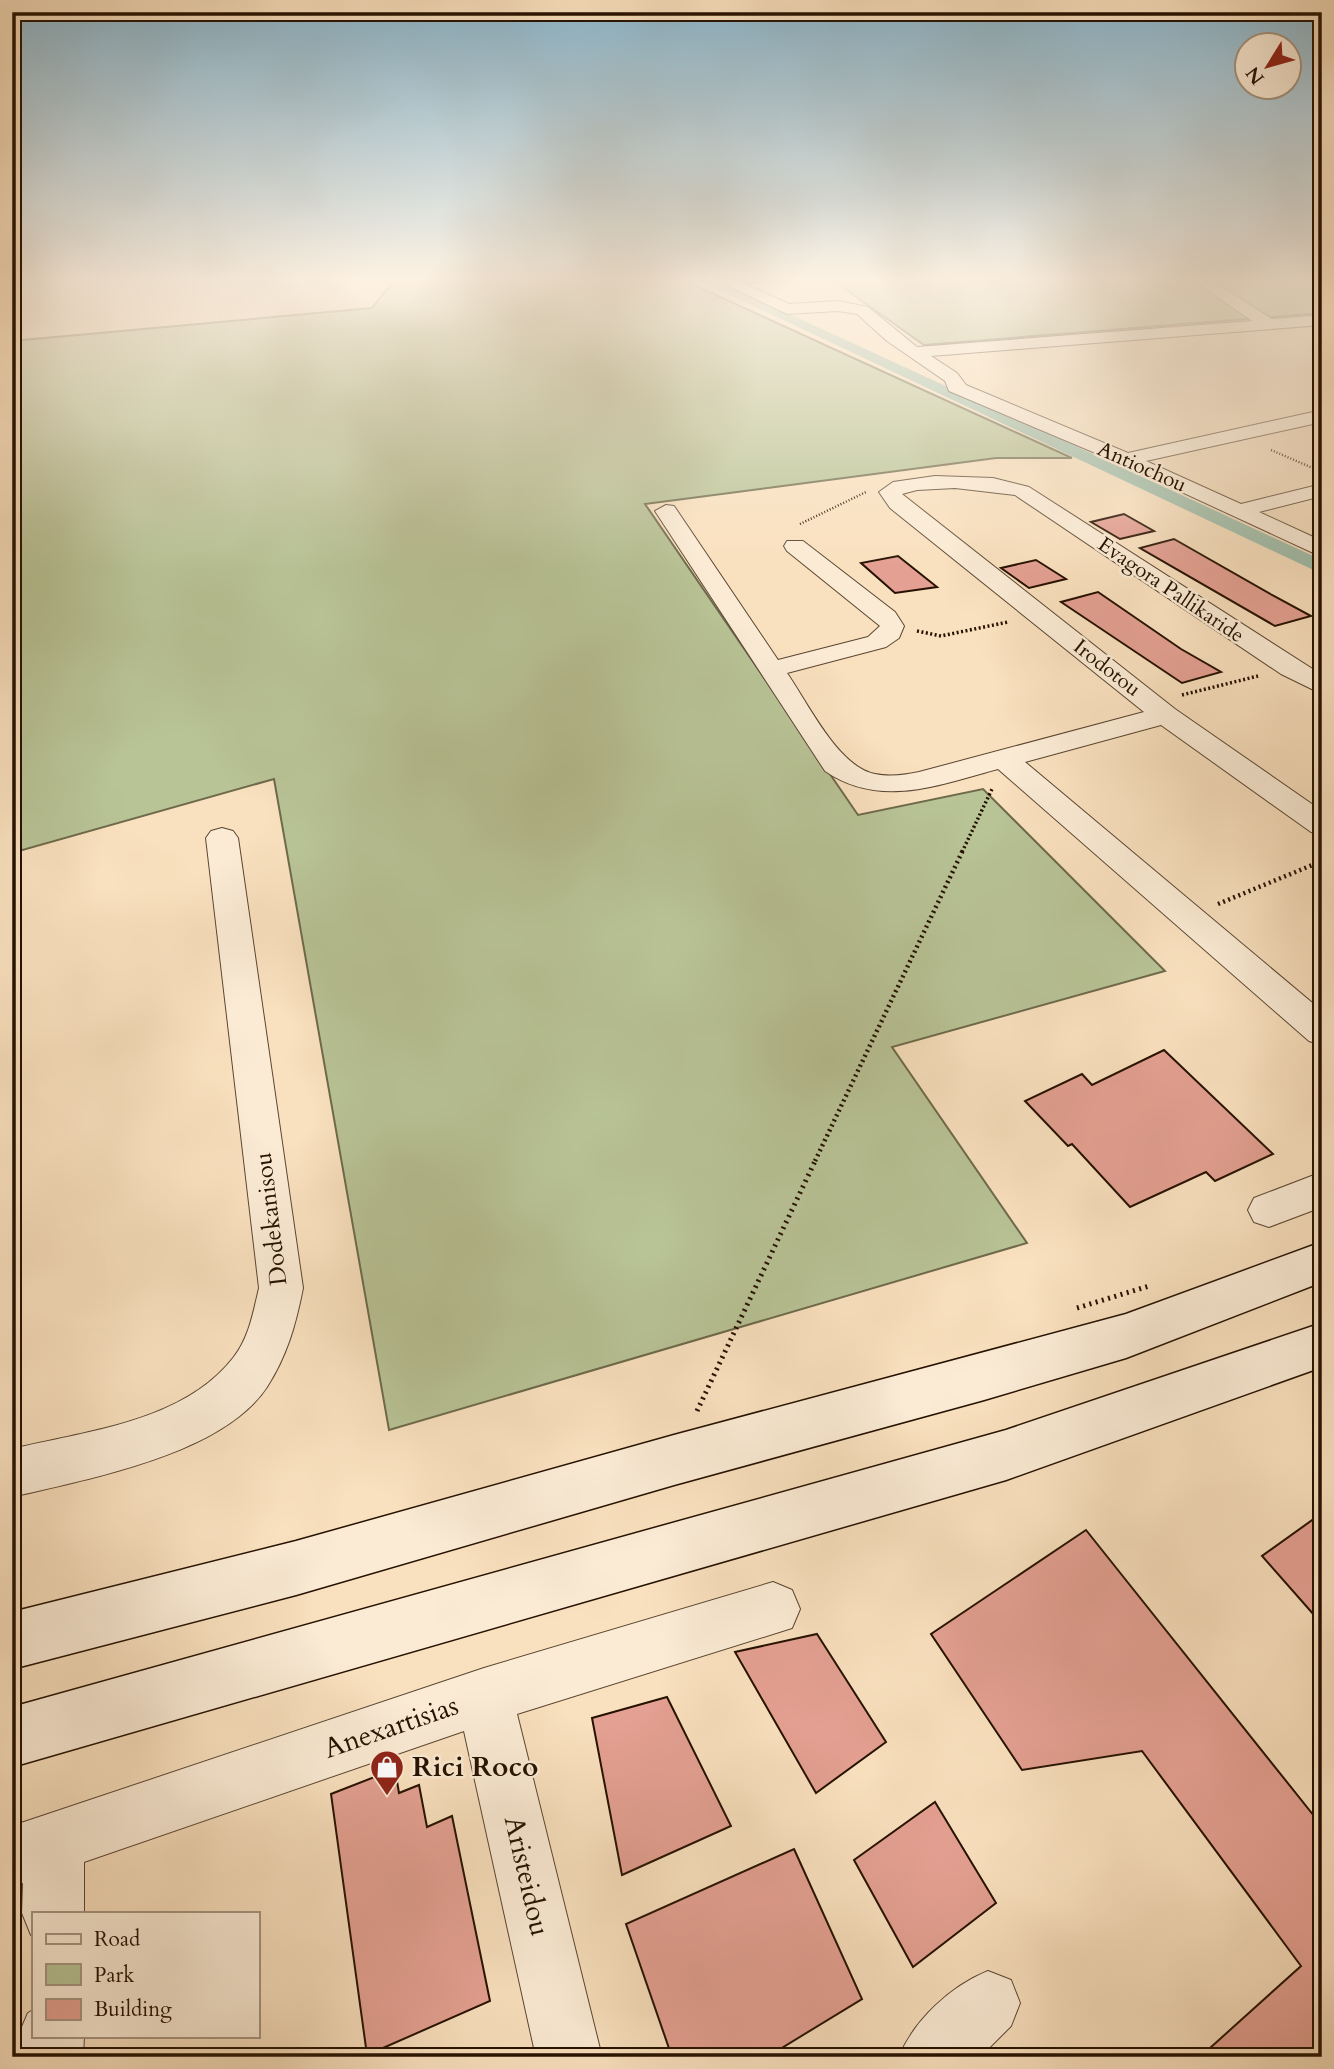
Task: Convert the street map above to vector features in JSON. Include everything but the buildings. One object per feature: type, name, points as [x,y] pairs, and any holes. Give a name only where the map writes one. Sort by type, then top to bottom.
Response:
[{"type":"main road","points":[[12,1641],[296,1568],[674,1460],[1126,1336],[1322,1262]]},
{"type":"main road","points":[[12,1737],[1006,1455],[1322,1345]]},
{"type":"street","name":"Antiochou","points":[[949,376],[957,385],[955,387],[1126,459],[1322,550]]},
{"type":"street","points":[[1126,459],[1322,416]]},
{"type":"street","name":"Evagora Pallikaride","points":[[894,497],[905,486],[968,481],[1005,484],[1022,491],[1290,668],[1322,686]]},
{"type":"street","points":[[1238,511],[1322,491]]},
{"type":"street","name":"Irodotou","points":[[894,497],[1158,709],[1322,825]]},
{"type":"street","points":[[666,512],[835,765],[857,780],[890,786],[1005,760],[1158,709]]},
{"type":"street","points":[[772,669],[877,642],[890,633],[892,626],[886,617],[794,546]]},
{"type":"street","points":[[1005,760],[1322,1031]]},
{"type":"street","name":"Dodekanisou","points":[[12,1473],[163,1434],[195,1420],[222,1404],[242,1385],[268,1347],[281,1288],[222,838]]},
{"type":"street","points":[[1269,1210],[1322,1189]]},
{"type":"street","name":"Anexartisias","points":[[33,1848],[484,1696],[773,1609]]},
{"type":"street","name":"Aristeidou","points":[[484,1696],[569,2057]]},
{"type":"street","points":[[33,1848],[53,1912]]},
{"type":"street","points":[[932,2057],[988,2003]]},
{"type":"street","points":[[50,2057],[51,2038]]},
{"type":"path","points":[[1237,435],[1322,472]]},
{"type":"path","points":[[794,546],[800,523],[861,492],[894,497]]},
{"type":"path","points":[[892,626],[941,636],[1040,615]]},
{"type":"path","points":[[1158,709],[1290,668]]},
{"type":"path","points":[[674,1460],[1005,760]]},
{"type":"path","points":[[1188,917],[1322,861]]},
{"type":"green space","points":[[12,376],[892,376],[1072,458],[996,458],[645,504],[858,815],[983,789],[1165,971],[892,1047],[1027,1243],[389,1430],[274,779],[12,853]]},
{"type":"waterway","points":[[909,376],[1322,568]]},
{"type":"place","name":"Rici Roco","points":[[387,1797]]}]
